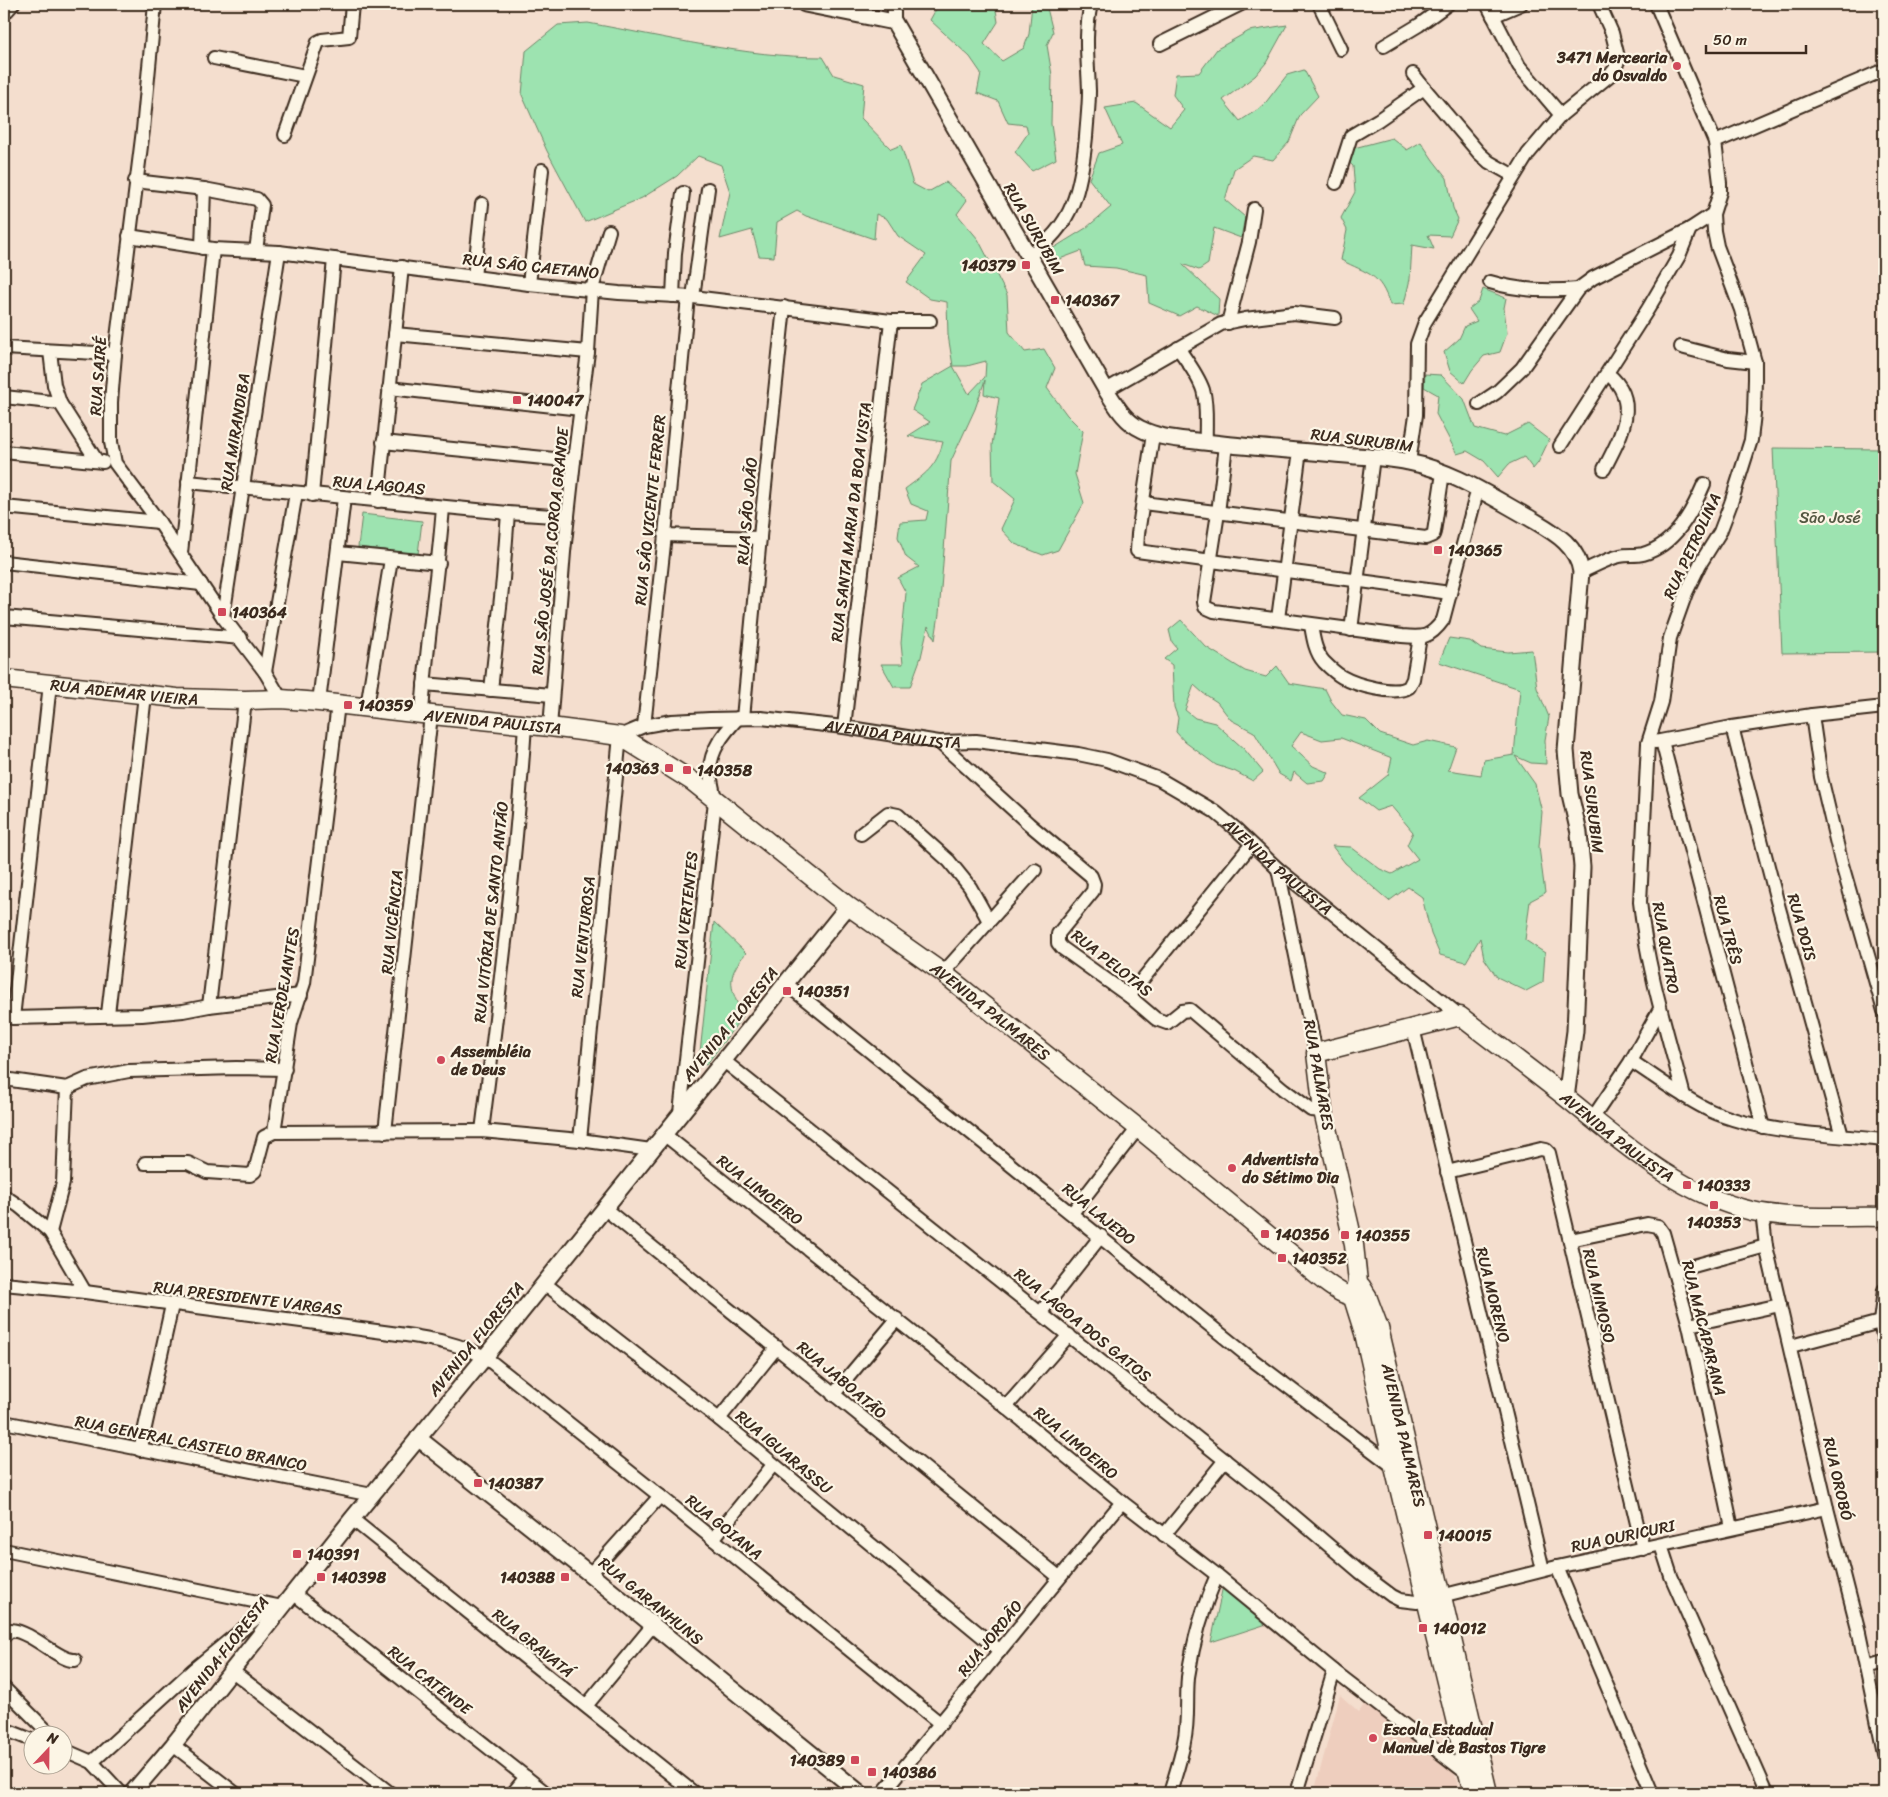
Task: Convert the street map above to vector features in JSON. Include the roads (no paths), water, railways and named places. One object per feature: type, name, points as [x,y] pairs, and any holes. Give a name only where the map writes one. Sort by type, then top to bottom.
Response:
[{"type":"main road","name":"RUA ADEMAR VIEIRA","points":[[4,679],[145,695],[245,700]]},
{"type":"main road","name":"AVENIDA PAULISTA","points":[[245,700],[281,699],[319,702],[427,715],[550,726],[620,736]]},
{"type":"main road","name":"AVENIDA PALMARES","points":[[620,736],[692,781],[848,906],[943,973],[1138,1128],[1311,1271],[1334,1288],[1360,1292]]},
{"type":"main road","name":"AVENIDA PAULISTA","points":[[1460,1016],[1624,1145],[1672,1179],[1711,1197],[1762,1212],[1792,1216],[1884,1217]]},
{"type":"main road","points":[[1316,1053],[1460,1016]]},
{"type":"main road","name":"RUA PALMARES","points":[[1316,1053],[1323,1111],[1354,1245],[1360,1292]]},
{"type":"main road","name":"AVENIDA PALMARES","points":[[1360,1292],[1364,1333],[1394,1467],[1434,1598],[1488,1793]]},
{"type":"main road","name":"AVENIDA PALMARES","points":[[1360,1292],[1379,1328],[1473,1793]]},
{"type":"street","points":[[4,14],[13,4]]},
{"type":"street","name":"RUA SAIRÉ","points":[[155,4],[143,130],[114,354],[111,442],[115,463],[265,672],[281,699]]},
{"type":"street","points":[[285,135],[318,42],[350,36],[352,4]]},
{"type":"street","points":[[812,4],[894,22],[894,4]]},
{"type":"street","points":[[1029,255],[1053,237],[1069,211],[1080,182],[1089,114],[1086,37],[1091,4]]},
{"type":"street","points":[[1160,44],[1241,4]]},
{"type":"street","points":[[1319,4],[1341,49]]},
{"type":"street","points":[[1384,46],[1419,25],[1448,4]]},
{"type":"street","points":[[1487,4],[1519,66],[1561,115]]},
{"type":"street","points":[[1493,16],[1521,4]]},
{"type":"street","points":[[1409,462],[1416,415],[1417,344],[1425,322],[1528,154],[1561,115],[1610,75],[1617,64],[1617,53],[1612,34],[1599,4]]},
{"type":"street","points":[[1479,404],[1497,392],[1522,368],[1578,289],[1593,278],[1690,229],[1713,214],[1720,192],[1714,142],[1656,4]]},
{"type":"street","name":"RUA SURUBIM","points":[[894,22],[1106,390],[1129,422],[1153,434],[1226,445],[1300,450],[1409,462],[1443,473],[1478,488],[1553,532],[1567,543],[1579,562],[1580,572],[1566,750],[1569,785],[1579,833],[1582,867],[1575,1032],[1566,1098]]},
{"type":"street","points":[[214,58],[305,76]]},
{"type":"street","points":[[1714,142],[1884,70]]},
{"type":"street","points":[[1413,74],[1479,153],[1489,162],[1514,176]]},
{"type":"street","points":[[1336,183],[1351,136],[1424,88]]},
{"type":"street","points":[[530,284],[542,170]]},
{"type":"street","points":[[136,181],[204,189],[250,197],[260,201],[262,205],[256,251]]},
{"type":"street","points":[[181,554],[207,248],[204,189]]},
{"type":"street","name":"RUA SÂO VICENTE FERRER","points":[[644,726],[690,297],[708,189]]},
{"type":"street","points":[[673,296],[675,253],[683,193]]},
{"type":"street","points":[[474,277],[482,204]]},
{"type":"street","points":[[1228,323],[1249,242],[1254,209]]},
{"type":"street","name":"RUA PETROLINA","points":[[1648,743],[1661,702],[1672,628],[1689,585],[1727,516],[1751,440],[1754,413],[1755,362],[1742,310],[1718,246],[1714,231],[1713,214]]},
{"type":"street","points":[[1560,446],[1608,374],[1675,263],[1690,229]]},
{"type":"street","name":"RUA SÃO JOSÉ DA COROA GRANDE","points":[[550,726],[568,516],[588,352],[592,289],[609,231]]},
{"type":"street","name":"RUA SÃO CAETANO","points":[[129,236],[207,248],[279,252],[530,284],[690,297],[891,321],[930,321]]},
{"type":"street","name":"RUA MIRANDIBA","points":[[224,617],[279,252]]},
{"type":"street","points":[[312,495],[334,259]]},
{"type":"street","points":[[378,501],[402,267]]},
{"type":"street","points":[[1490,282],[1517,289],[1539,291],[1578,289]]},
{"type":"street","name":"RUA SÃO JOÃO","points":[[741,718],[784,307]]},
{"type":"street","points":[[1106,390],[1220,324],[1294,313],[1334,318]]},
{"type":"street","name":"RUA SANTA MARIA DA BOA VISTA","points":[[844,728],[891,321]]},
{"type":"street","points":[[395,334],[588,352]]},
{"type":"street","points":[[1681,347],[1728,359],[1755,362]]},
{"type":"street","points":[[4,348],[114,354]]},
{"type":"street","points":[[1178,348],[1198,378],[1203,390],[1206,442]]},
{"type":"street","points":[[50,351],[54,385],[60,403],[97,462]]},
{"type":"street","points":[[1604,469],[1618,441],[1627,410],[1626,400],[1620,385],[1608,374]]},
{"type":"street","points":[[389,388],[581,409]]},
{"type":"street","points":[[4,397],[60,403]]},
{"type":"street","points":[[1153,434],[1137,551],[1450,593]]},
{"type":"street","points":[[383,442],[574,461]]},
{"type":"street","points":[[1226,445],[1205,596],[1205,607],[1214,611],[1351,630],[1420,638],[1428,636],[1443,620],[1478,488]]},
{"type":"street","points":[[1278,619],[1300,450]]},
{"type":"street","points":[[4,452],[115,463]]},
{"type":"street","points":[[1351,630],[1372,458]]},
{"type":"street","points":[[1143,503],[1426,538],[1433,535],[1443,473]]},
{"type":"street","name":"RUA LAGOAS","points":[[188,482],[508,513],[568,516]]},
{"type":"street","points":[[1580,572],[1619,556],[1648,552],[1671,537],[1689,516],[1704,484]]},
{"type":"street","points":[[265,672],[296,493]]},
{"type":"street","points":[[319,702],[344,498]]},
{"type":"street","points":[[4,507],[159,522]]},
{"type":"street","name":"RUA VICÊNCIA","points":[[385,1132],[427,715],[424,684],[439,564],[442,507]]},
{"type":"street","points":[[490,690],[503,579],[508,513]]},
{"type":"street","points":[[665,535],[760,538]]},
{"type":"street","points":[[338,553],[439,564]]},
{"type":"street","points":[[367,707],[391,559]]},
{"type":"street","points":[[4,562],[201,584]]},
{"type":"street","points":[[4,618],[241,638]]},
{"type":"street","points":[[1311,625],[1313,640],[1322,660],[1340,676],[1362,685],[1386,690],[1410,687],[1420,638]]},
{"type":"street","points":[[50,684],[8,1017],[108,1014],[142,1015],[301,995]]},
{"type":"street","points":[[424,684],[552,696]]},
{"type":"street","points":[[108,1014],[145,695]]},
{"type":"street","points":[[209,1006],[245,700]]},
{"type":"street","name":"RUA VERDEJANTES","points":[[145,1163],[188,1163],[207,1172],[250,1175],[255,1171],[264,1137],[274,1132],[291,1023],[301,995],[309,949],[338,704]]},
{"type":"street","points":[[1648,743],[1732,727],[1884,707]]},
{"type":"street","points":[[1812,715],[1822,777],[1841,861],[1880,983],[1884,1011]]},
{"type":"street","name":"AVENIDA PAULISTA","points":[[620,736],[644,726],[672,721],[741,718],[844,728],[939,742],[976,741],[1078,754],[1107,760],[1159,779],[1188,794],[1237,830],[1278,869],[1460,1016]]},
{"type":"street","name":"RUA VERTENTES","points":[[680,1113],[715,800],[710,773],[711,762],[720,740],[741,718]]},
{"type":"street","name":"RUA VITÓRIA DE SANTO ANTÃO","points":[[482,1131],[518,824],[525,725]]},
{"type":"street","name":"RUA DOIS","points":[[1732,727],[1777,901],[1842,1136]]},
{"type":"street","name":"RUA VENTUROSA","points":[[580,1140],[620,736]]},
{"type":"street","name":"RUA TRÊS","points":[[1662,741],[1763,1127]]},
{"type":"street","name":"RUA PELOTAS","points":[[939,742],[1029,824],[1091,876],[1094,891],[1062,928],[1058,934],[1058,943],[1129,996],[1156,1019],[1167,1022],[1182,1011],[1190,1010],[1283,1089],[1312,1110],[1323,1111]]},
{"type":"street","name":"RUA QUATRO","points":[[1648,743],[1645,836],[1640,890],[1642,922],[1660,1009],[1684,1096]]},
{"type":"street","points":[[861,834],[888,813],[898,815],[949,861],[970,887],[989,920]]},
{"type":"street","points":[[1129,996],[1251,845]]},
{"type":"street","name":"RUA PALMARES","points":[[1278,869],[1316,1053]]},
{"type":"street","points":[[943,973],[1035,870]]},
{"type":"street","name":"AVENIDA FLORESTA","points":[[132,1793],[173,1745],[277,1607],[293,1593],[665,1135],[680,1113],[848,906]]},
{"type":"street","name":"RUA LAJEDO","points":[[784,983],[1101,1236],[1254,1361],[1394,1467]]},
{"type":"street","points":[[1592,1118],[1630,1061],[1660,1009]]},
{"type":"street","name":"RUA MORENO","points":[[1413,1028],[1543,1570]]},
{"type":"street","name":"RUA LAGOA DOS GATOS","points":[[724,1060],[1280,1504],[1360,1572],[1400,1600],[1412,1602],[1434,1598]]},
{"type":"street","points":[[1630,1061],[1695,1104],[1733,1120],[1763,1127],[1884,1140],[1884,1217]]},
{"type":"street","points":[[4,1079],[67,1088],[86,1079],[129,1071],[226,1068],[285,1069]]},
{"type":"street","points":[[50,1232],[63,1183],[67,1088]]},
{"type":"street","points":[[1072,1213],[1138,1128]]},
{"type":"street","points":[[274,1132],[482,1131],[580,1140],[651,1150]]},
{"type":"street","name":"RUA LIMOEIRO","points":[[665,1135],[1006,1406],[1122,1502],[1218,1575],[1334,1671],[1468,1774]]},
{"type":"street","name":"RUA MIMOSO","points":[[1446,1172],[1541,1150],[1549,1152],[1643,1549]]},
{"type":"street","points":[[4,1196],[50,1232],[64,1253],[85,1292]]},
{"type":"street","name":"RUA JABOATÃO","points":[[604,1208],[1059,1577]]},
{"type":"street","name":"RUA OROBÓ","points":[[1762,1212],[1766,1246],[1866,1668],[1884,1753]]},
{"type":"street","name":"RUA MACAPARANA","points":[[1570,1240],[1651,1224],[1658,1226],[1663,1233],[1689,1325],[1732,1528]]},
{"type":"street","points":[[1041,1312],[1101,1236]]},
{"type":"street","points":[[1675,1271],[1766,1246]]},
{"type":"street","name":"RUA IGUARASSU","points":[[544,1283],[719,1419],[1000,1651]]},
{"type":"street","name":"RUA PRESIDENTE VARGAS","points":[[4,1284],[85,1292],[438,1340],[459,1345],[485,1357]]},
{"type":"street","points":[[1884,1290],[1880,1322],[1884,1341]]},
{"type":"street","points":[[140,1450],[172,1305]]},
{"type":"street","points":[[1689,1325],[1780,1305]]},
{"type":"street","points":[[833,1395],[896,1319]]},
{"type":"street","points":[[1791,1346],[1880,1322]]},
{"type":"street","points":[[1006,1406],[1069,1335]]},
{"type":"street","points":[[719,1419],[777,1347]]},
{"type":"street","name":"RUA GOIANA","points":[[485,1357],[941,1724]]},
{"type":"street","name":"RUA GENERAL CASTELO BRANCO","points":[[4,1422],[372,1495]]},
{"type":"street","name":"RUA GARANHUNS","points":[[418,1438],[590,1574],[860,1793]]},
{"type":"street","points":[[1164,1535],[1225,1460]]},
{"type":"street","points":[[713,1539],[773,1465]]},
{"type":"street","points":[[590,1574],[660,1496]]},
{"type":"street","name":"RUA JORDÃO","points":[[884,1793],[1122,1502]]},
{"type":"street","name":"RUA OURICURI","points":[[1434,1598],[1543,1570],[1827,1508]]},
{"type":"street","name":"RUA GRAVATÁ","points":[[352,1519],[694,1793]]},
{"type":"street","points":[[1661,1545],[1671,1576],[1767,1793]]},
{"type":"street","points":[[4,1550],[277,1607]]},
{"type":"street","points":[[1557,1567],[1652,1793]]},
{"type":"street","points":[[1170,1793],[1184,1742],[1188,1676],[1199,1624],[1218,1575]]},
{"type":"street","name":"RUA CATENDE","points":[[293,1593],[546,1793]]},
{"type":"street","points":[[92,1762],[193,1670],[277,1607]]},
{"type":"street","points":[[586,1706],[653,1625]]},
{"type":"street","points":[[4,1636],[11,1630],[20,1632],[31,1636],[66,1659],[75,1660]]},
{"type":"street","points":[[1866,1668],[1884,1662]]},
{"type":"street","points":[[231,1670],[390,1793]]},
{"type":"street","points":[[1297,1793],[1334,1671]]},
{"type":"street","points":[[4,1688],[40,1724]]},
{"type":"street","points":[[4,1729],[22,1736]]},
{"type":"street","points":[[173,1745],[235,1793]]},
{"type":"street","points":[[72,1753],[92,1762],[122,1793]]},
{"type":"street","points":[[513,1793],[526,1777]]},
{"type":"place","name":"3471 Mercearia do Osvaldo","points":[[1677,66]]},
{"type":"place","name":"140379","points":[[1026,265]]},
{"type":"place","name":"140367","points":[[1055,300]]},
{"type":"place","name":"140047","points":[[517,400]]},
{"type":"place","name":"140365","points":[[1438,550]]},
{"type":"place","name":"140364","points":[[222,612]]},
{"type":"place","name":"140359","points":[[348,705]]},
{"type":"place","name":"140363","points":[[669,768]]},
{"type":"place","name":"140358","points":[[687,770]]},
{"type":"place","name":"140351","points":[[787,991]]},
{"type":"place","name":"Assembléia de Deus","points":[[441,1060]]},
{"type":"place","name":"Adventista do Sétimo Dia","points":[[1232,1168]]},
{"type":"place","name":"140333","points":[[1687,1185]]},
{"type":"place","name":"140353","points":[[1714,1205]]},
{"type":"place","name":"140356","points":[[1265,1234]]},
{"type":"place","name":"140355","points":[[1345,1235]]},
{"type":"place","name":"140352","points":[[1282,1258]]},
{"type":"place","name":"140387","points":[[478,1483]]},
{"type":"place","name":"140015","points":[[1428,1535]]},
{"type":"place","name":"140391","points":[[297,1554]]},
{"type":"place","name":"140398","points":[[321,1577]]},
{"type":"place","name":"140388","points":[[565,1577]]},
{"type":"place","name":"140012","points":[[1423,1628]]},
{"type":"place","name":"Escola Estadual Manuel de Bastos Tigre","points":[[1373,1738]]},
{"type":"place","name":"140389","points":[[855,1760]]},
{"type":"place","name":"140386","points":[[872,1772]]},
{"type":"park label","name":"São José","points":[[1830,517]]}]
